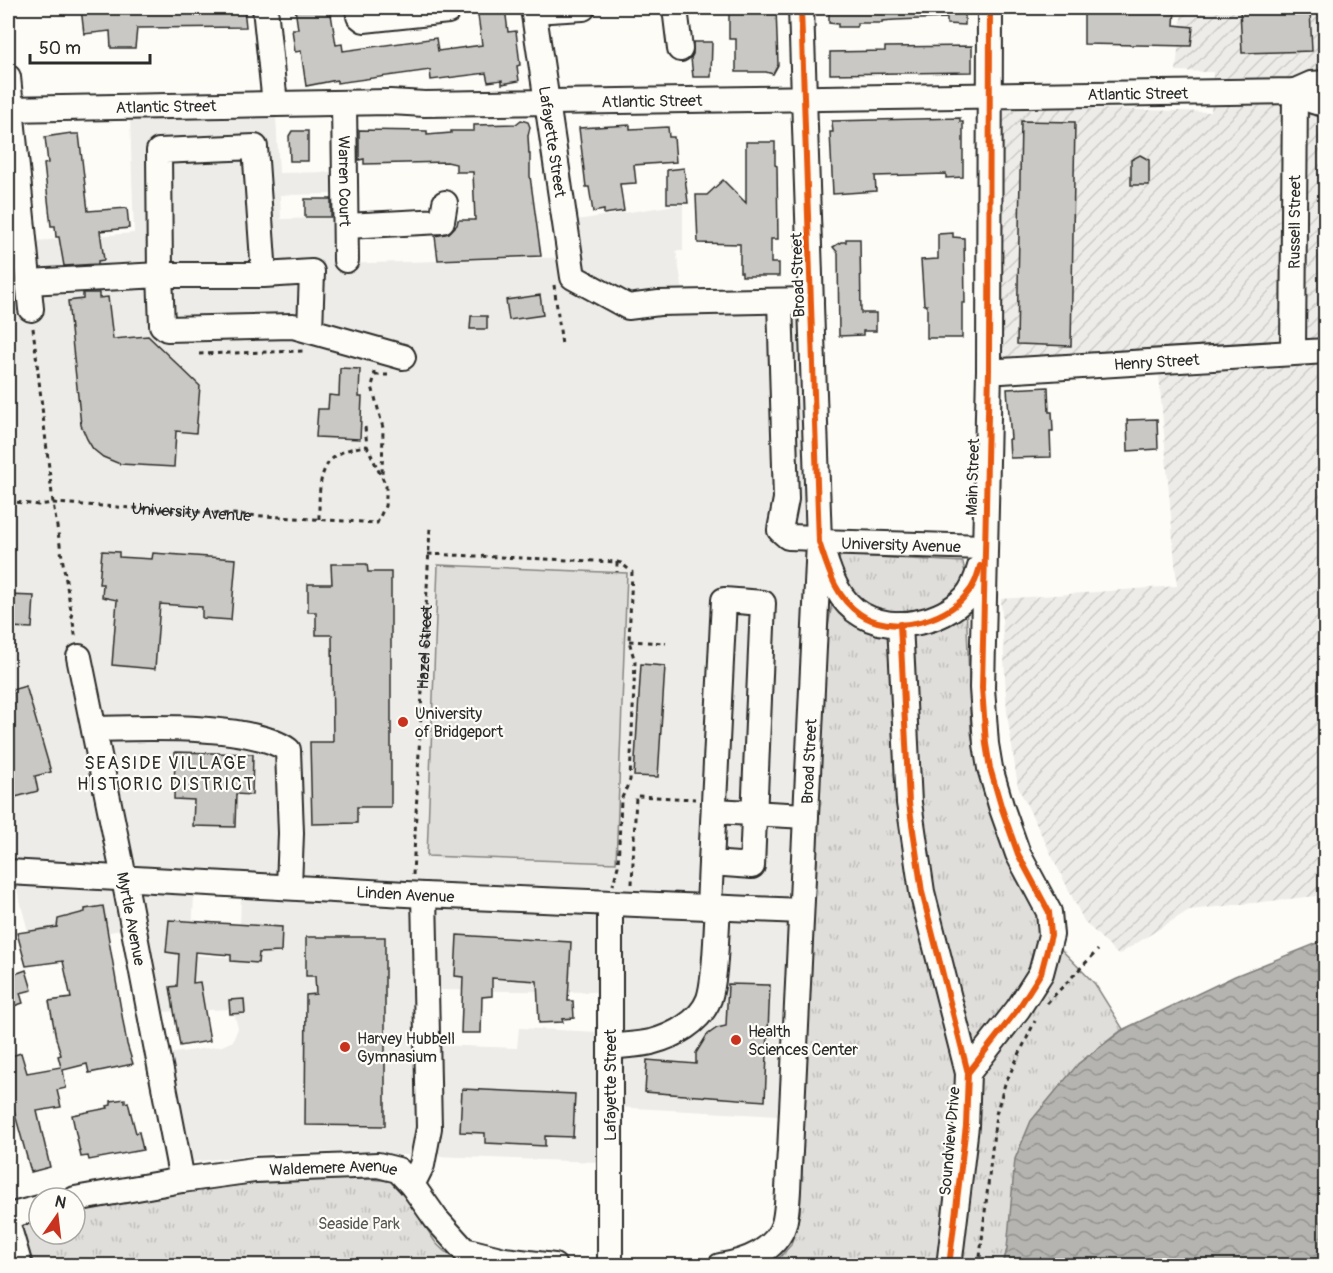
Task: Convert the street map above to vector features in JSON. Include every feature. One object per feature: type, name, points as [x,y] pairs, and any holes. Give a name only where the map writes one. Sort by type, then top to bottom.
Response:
[{"type":"street","points":[[264,8],[275,104]]},
{"type":"street","points":[[358,8],[359,16],[364,20],[448,11]]},
{"type":"street","points":[[533,9],[583,8]]},
{"type":"street","points":[[675,8],[680,50]]},
{"type":"street","name":"Broad Street","points":[[720,1266],[759,1254],[774,1241],[784,1225],[790,1152],[819,540],[793,301],[804,99],[801,8]]},
{"type":"street","name":"Main Street","points":[[990,8],[989,370],[982,688],[990,768],[1018,854],[1049,912],[1051,935]]},
{"type":"street","name":"Lafayette Street","points":[[533,9],[545,102],[573,277],[628,307],[659,303],[793,301]]},
{"type":"street","points":[[8,77],[9,109],[31,309]]},
{"type":"street","name":"Atlantic Street","points":[[9,109],[1295,90],[1311,84],[1326,83]]},
{"type":"street","points":[[1295,90],[1312,102],[1326,104]]},
{"type":"street","name":"Russell Street","points":[[1293,352],[1295,90]]},
{"type":"street","name":"Warren Court","points":[[344,103],[346,260]]},
{"type":"street","points":[[264,275],[255,147],[159,151],[162,326],[167,328],[293,326],[308,341],[395,366]]},
{"type":"street","points":[[346,226],[442,221],[445,202]]},
{"type":"street","points":[[28,282],[160,275],[264,275],[312,272],[308,341]]},
{"type":"street","name":"University Avenue","points":[[793,301],[786,499],[780,530],[788,537],[819,540],[984,547]]},
{"type":"street","name":"Henry Street","points":[[989,370],[1158,363],[1326,351]]},
{"type":"street","points":[[819,540],[828,572],[837,590],[847,602],[860,614],[874,620],[900,624],[916,622],[943,613],[966,596],[974,584],[984,547]]},
{"type":"street","points":[[610,1047],[650,1042],[671,1035],[690,1023],[703,1010],[709,998],[712,980],[714,907],[711,863],[724,600],[763,603],[752,866],[711,863]]},
{"type":"street","points":[[900,624],[909,803],[922,892],[968,1073]]},
{"type":"street","name":"Myrtle Avenue","points":[[79,657],[182,1180]]},
{"type":"street","points":[[94,729],[185,728],[256,737],[282,745],[288,750],[291,833],[289,888]]},
{"type":"street","points":[[714,806],[754,813],[806,816]]},
{"type":"street","name":"Linden Avenue","points":[[8,872],[424,895],[620,898],[714,907],[801,910]]},
{"type":"street","points":[[412,1185],[422,1165],[429,1128],[424,895]]},
{"type":"street","name":"Lafayette Street","points":[[610,1266],[610,1047],[620,898]]},
{"type":"street","name":"Soundview Drive","points":[[948,1266],[966,1125],[968,1073],[1018,1009],[1041,973],[1051,935]]},
{"type":"street","name":"Waldemere Avenue","points":[[87,1196],[254,1170],[378,1165],[398,1170],[412,1185],[436,1219],[464,1250],[504,1260],[554,1266]]},
{"type":"street","points":[[8,1216],[27,1211]]},
{"type":"street","points":[[8,1225],[20,1266]]},
{"type":"path","points":[[31,309],[53,503],[79,657]]},
{"type":"path","points":[[199,354],[308,341]]},
{"type":"path","points":[[365,363],[373,369],[375,375],[372,386],[383,428],[382,477]]},
{"type":"path","points":[[375,375],[395,366]]},
{"type":"path","points":[[365,427],[367,446],[382,477]]},
{"type":"path","points":[[319,519],[319,488],[324,470],[329,463],[349,448],[367,446]]},
{"type":"path","points":[[429,554],[617,562],[632,573],[629,641],[635,662],[630,780],[621,800],[618,866],[613,885],[620,898]]},
{"type":"path","points":[[617,562],[618,572]]},
{"type":"path","points":[[629,641],[666,643]]},
{"type":"path","points":[[620,898],[636,796],[714,806]]},
{"type":"path","points":[[1041,1009],[1098,950]]},
{"type":"path","points":[[979,1266],[996,1114],[1005,1084],[1037,1018]]},
{"type":"shaded area","points":[[1182,8],[1325,8],[1325,895],[1189,910],[1118,955],[1084,921],[1018,787],[1007,713],[1001,599],[1177,586],[1158,363],[1002,371],[1000,351],[1003,111],[1008,106],[1211,112],[1213,72],[1176,71]]},
{"type":"shaded area","name":"University of Bridgeport","points":[[276,116],[279,173],[334,172],[334,194],[280,195],[281,219],[335,218],[336,264],[575,257],[570,221],[683,204],[683,251],[676,251],[683,291],[798,288],[806,558],[779,1116],[598,1106],[598,1162],[323,1152],[261,1154],[191,1162],[168,1054],[222,1046],[233,1041],[238,1028],[233,1009],[160,1012],[143,926],[32,946],[16,886],[8,885],[8,220],[11,245],[134,233],[130,117]],"holes":[[[194,894],[241,896],[239,958],[191,955]],[[435,990],[596,992],[597,1032],[519,1028],[517,1048],[436,1045]]]},
{"type":"green space","points":[[840,555],[963,562],[971,733],[980,775],[1010,863],[1046,934],[1095,984],[1123,1029],[1078,1064],[1007,1249],[1003,1265],[772,1266],[791,1245],[800,1213],[826,639]]},
{"type":"green space","points":[[438,565],[627,573],[616,863],[427,856]]},
{"type":"green space","name":"Seaside Park","points":[[375,1179],[400,1184],[414,1203],[435,1242],[450,1255],[472,1265],[8,1266],[8,1229],[27,1223],[27,1246],[87,1246],[87,1208],[170,1194],[297,1180]]},
{"type":"water","points":[[1325,940],[1325,1265],[1003,1265],[1007,1249],[1015,1159],[1031,1121],[1078,1064],[1124,1029],[1235,976]]},
{"type":"building","points":[[81,8],[244,8],[246,27],[137,28],[135,48],[111,48],[110,31],[84,34]]},
{"type":"building","points":[[295,8],[330,8],[336,45],[342,44],[343,51],[436,38],[438,51],[482,45],[477,8],[505,8],[508,32],[516,31],[520,65],[517,66],[519,81],[502,84],[502,80],[488,82],[486,73],[431,80],[430,70],[337,83],[337,80],[306,86],[301,51],[295,52],[292,29],[298,29]]},
{"type":"building","points":[[729,8],[776,8],[778,65],[773,74],[736,72],[736,39],[729,39]]},
{"type":"building","points":[[829,8],[965,8],[965,25],[947,24],[947,18],[857,23],[857,27],[838,27],[838,24],[829,23]]},
{"type":"building","points":[[1084,8],[1175,8],[1174,25],[1193,27],[1191,46],[1084,44]]},
{"type":"building","points":[[1240,8],[1275,8],[1275,11],[1310,10],[1312,51],[1242,53]]},
{"type":"building","points":[[693,42],[712,42],[711,77],[693,77],[691,58]]},
{"type":"building","points":[[972,46],[972,72],[830,74],[830,52],[885,51],[885,47]]},
{"type":"building","points":[[960,118],[960,122],[963,122],[963,177],[946,178],[946,174],[875,176],[876,191],[833,194],[830,132],[833,132],[832,121]]},
{"type":"building","points":[[521,120],[528,122],[530,127],[528,136],[530,176],[541,256],[438,260],[435,236],[449,233],[457,225],[458,220],[475,220],[473,172],[456,172],[456,164],[447,162],[364,164],[364,159],[359,160],[359,130],[427,131],[427,135],[451,133],[451,131],[474,131],[474,125],[516,124]]},
{"type":"building","points":[[1021,121],[1075,122],[1071,346],[1017,344]]},
{"type":"building","points":[[630,125],[630,129],[668,127],[669,137],[674,137],[676,162],[634,165],[636,183],[620,184],[624,211],[604,214],[604,210],[593,212],[589,187],[586,187],[579,128]]},
{"type":"building","points":[[292,131],[308,131],[308,161],[290,161],[289,136]]},
{"type":"building","points":[[79,134],[88,211],[127,208],[129,228],[100,231],[104,260],[98,261],[98,264],[64,266],[59,237],[56,237],[55,226],[51,226],[44,164],[48,163],[45,137]]},
{"type":"building","points":[[746,142],[775,142],[778,239],[771,239],[771,263],[779,263],[779,276],[742,276],[740,244],[698,243],[696,195],[707,195],[723,180],[746,203]]},
{"type":"building","points":[[1140,155],[1149,160],[1149,185],[1131,185],[1131,160]]},
{"type":"building","points":[[684,168],[688,203],[667,203],[667,170]]},
{"type":"building","points":[[305,199],[331,199],[331,217],[305,217]]},
{"type":"building","points":[[953,233],[953,237],[964,238],[965,303],[962,303],[962,338],[927,338],[927,305],[924,305],[921,260],[938,259],[938,234]]},
{"type":"building","points":[[846,239],[860,239],[861,313],[876,313],[876,331],[863,331],[863,335],[839,336],[838,253],[833,247],[846,242]]},
{"type":"building","points":[[83,293],[99,293],[99,298],[108,297],[113,339],[148,336],[200,386],[196,433],[176,431],[174,467],[120,464],[103,457],[93,449],[87,439],[81,425],[68,301],[83,299]]},
{"type":"building","points":[[540,295],[543,315],[509,320],[506,300]]},
{"type":"building","points":[[471,316],[487,316],[487,329],[470,329]]},
{"type":"building","points":[[340,368],[360,369],[359,397],[362,397],[360,439],[316,437],[318,409],[328,409],[329,395],[339,396]]},
{"type":"building","points":[[1048,387],[1049,412],[1052,412],[1053,431],[1050,431],[1051,457],[1010,458],[1009,439],[1011,439],[1007,389]]},
{"type":"building","points":[[1157,419],[1158,449],[1128,451],[1127,420]]},
{"type":"building","points":[[102,551],[119,552],[119,557],[152,559],[153,553],[236,559],[231,620],[202,618],[202,607],[160,604],[155,669],[112,665],[117,600],[102,597],[103,584],[99,584]]},
{"type":"building","points":[[331,564],[367,564],[368,572],[391,572],[391,807],[357,807],[357,823],[312,824],[310,742],[333,742],[332,635],[316,635],[316,612],[308,612],[308,584],[332,584]]},
{"type":"building","points":[[8,595],[34,596],[32,628],[8,627]]},
{"type":"building","points":[[641,664],[665,666],[658,777],[634,776]]},
{"type":"building","points":[[26,686],[51,772],[35,776],[38,791],[8,799],[8,691]]},
{"type":"building","points":[[175,752],[253,754],[252,795],[236,794],[235,827],[193,826],[194,800],[174,799]]},
{"type":"building","points":[[103,906],[127,1044],[133,1064],[89,1073],[87,1064],[63,1070],[66,1088],[57,1090],[61,1107],[37,1111],[50,1167],[31,1172],[8,1089],[8,1057],[21,1053],[27,1073],[61,1067],[58,1056],[61,1055],[49,1001],[71,998],[63,961],[26,966],[17,933],[57,927],[58,919],[85,912],[85,909]]},
{"type":"building","points":[[169,920],[282,927],[281,952],[259,953],[258,963],[231,961],[231,955],[195,952],[193,983],[200,982],[210,1041],[180,1046],[170,987],[177,986],[179,954],[166,952]]},
{"type":"building","points":[[457,935],[571,942],[568,1001],[573,1001],[574,1018],[562,1019],[563,1022],[539,1023],[537,981],[492,978],[492,996],[482,997],[481,1033],[461,1033],[463,977],[455,976]]},
{"type":"building","name":"Harvey Hubbell Gymnasium","points":[[306,937],[385,937],[385,1126],[305,1125],[306,995],[316,994],[315,976],[306,976]]},
{"type":"building","points":[[8,962],[11,962],[15,974],[26,970],[32,990],[20,993],[23,1003],[8,1008]]},
{"type":"building","name":"Health Sciences Center","points":[[728,984],[770,985],[765,1101],[645,1092],[647,1060],[696,1064],[696,1053],[707,1035],[717,1028],[726,1026]]},
{"type":"building","points":[[244,999],[245,1013],[230,1014],[229,1000]]},
{"type":"building","points":[[462,1089],[575,1094],[573,1137],[545,1136],[545,1146],[485,1143],[485,1133],[460,1132]]},
{"type":"building","points":[[125,1099],[125,1103],[128,1102],[136,1133],[139,1132],[143,1150],[89,1160],[88,1156],[81,1157],[72,1115],[108,1108],[111,1101]]},
{"type":"cycle path","points":[[801,8],[819,542],[834,582],[844,599],[860,614],[886,624],[916,623],[944,613],[969,592],[980,566]]},
{"type":"cycle path","points":[[949,1266],[966,1126],[968,1073],[1018,1009],[1041,973],[1051,935],[1049,912],[1018,854],[990,768],[982,688],[989,370],[990,8]]},
{"type":"cycle path","points":[[900,624],[909,803],[922,892],[968,1073]]},
{"type":"place","name":"University of Bridgeport","points":[[403,722]]},
{"type":"place","name":"Health Sciences Center","points":[[736,1040]]},
{"type":"place","name":"Harvey Hubbell Gymnasium","points":[[345,1047]]},
{"type":"district","name":"SEASIDE VILLAGE HISTORIC DISTRICT","points":[[166,774]]}]
